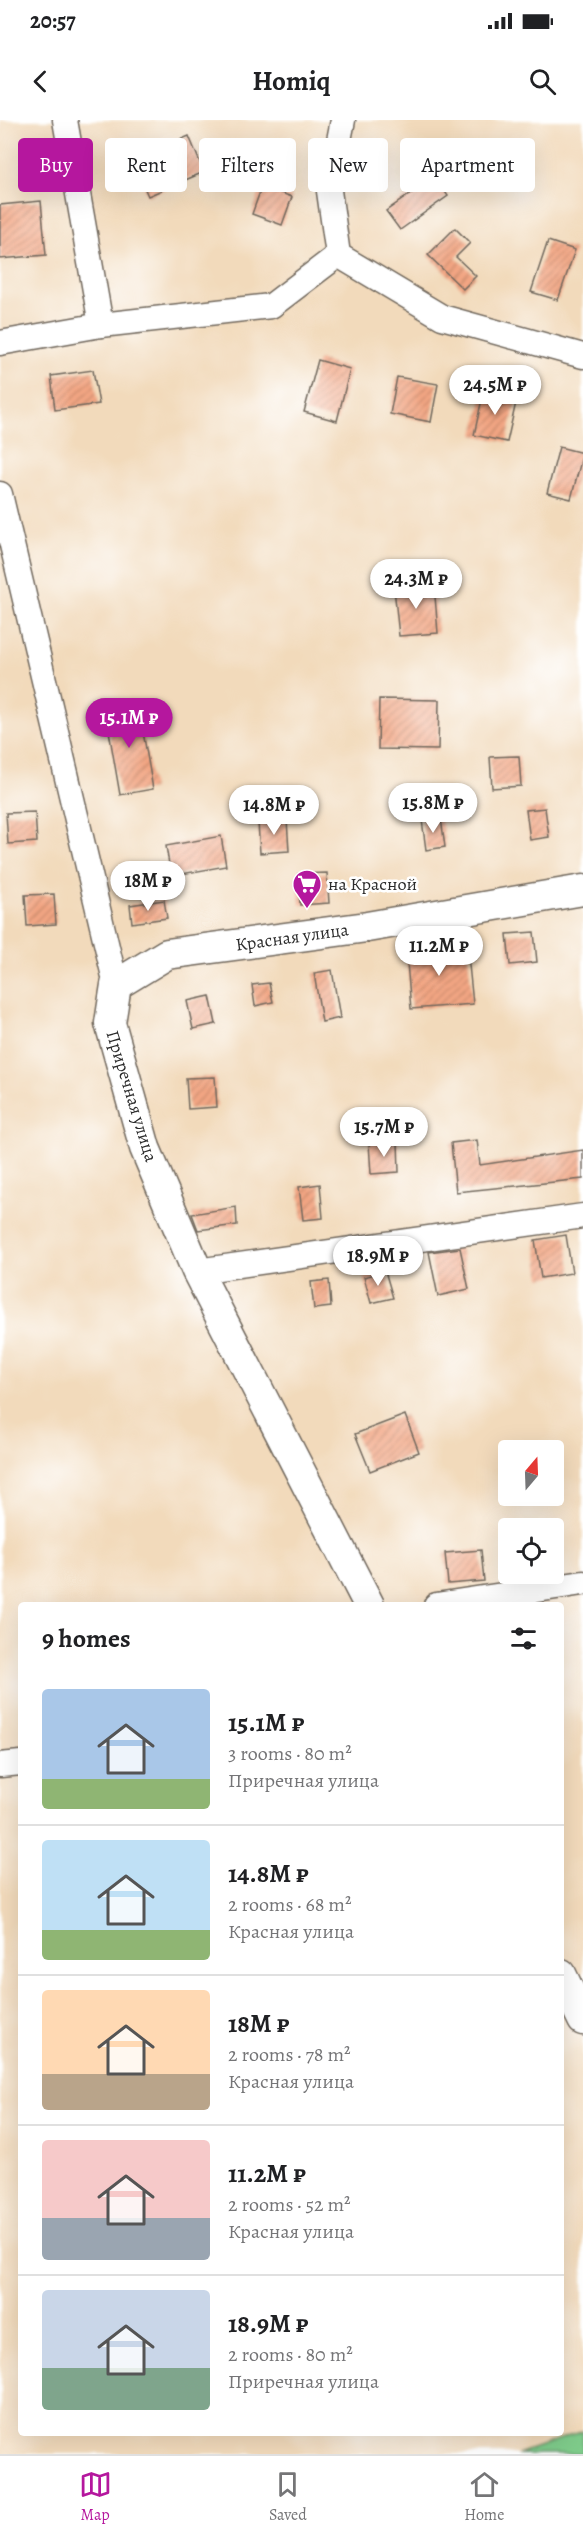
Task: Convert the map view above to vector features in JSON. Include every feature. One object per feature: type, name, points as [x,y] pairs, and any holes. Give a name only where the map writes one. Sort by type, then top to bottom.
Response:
[{"type":"street","points":[[65,120],[101,325]]},
{"type":"street","points":[[338,255],[329,191],[343,120]]},
{"type":"street","points":[[0,343],[101,325],[271,306],[338,255]]},
{"type":"street","points":[[338,255],[442,317],[583,356]]},
{"type":"street","name":"Приречная улица","points":[[0,494],[116,985],[110,1023],[145,1148],[197,1271],[367,1602]]},
{"type":"street","name":"Красная улица","points":[[116,985],[167,954],[367,927],[583,890]]},
{"type":"street","points":[[197,1271],[583,1216]]},
{"type":"street","points":[[456,1602],[583,1583]]},
{"type":"street","points":[[0,1765],[18,1763]]},
{"type":"street","points":[[564,1980],[583,2020]]},
{"type":"green space","points":[[583,2431],[583,2454],[517,2454]]},
{"type":"building","points":[[189,136],[199,160],[199,174],[187,179],[187,138],[184,138]]},
{"type":"building","points":[[260,192],[278,192],[292,197],[282,225],[252,214]]},
{"type":"building","points":[[413,192],[445,192],[448,196],[400,230],[386,211]]},
{"type":"building","points":[[41,201],[46,255],[0,259],[0,205]]},
{"type":"building","points":[[455,228],[470,243],[456,257],[476,276],[463,289],[428,255]]},
{"type":"building","points":[[548,241],[575,250],[558,300],[531,292]]},
{"type":"building","points":[[318,360],[350,369],[337,421],[304,412]]},
{"type":"building","points":[[93,370],[99,404],[55,410],[51,376]]},
{"type":"building","points":[[397,377],[438,384],[431,422],[390,414]]},
{"type":"building","points":[[484,390],[517,398],[507,442],[474,435]]},
{"type":"building","points":[[559,447],[583,453],[571,499],[547,493]]},
{"type":"building","points":[[434,584],[438,633],[399,636],[394,588]]},
{"type":"building","points":[[379,699],[439,700],[438,750],[378,749]]},
{"type":"building","points":[[138,703],[153,789],[120,795],[105,708]]},
{"type":"building","points":[[519,756],[521,786],[492,788],[490,757]]},
{"type":"building","points":[[545,808],[549,837],[530,840],[526,810]]},
{"type":"building","points":[[35,812],[37,842],[8,844],[6,813]]},
{"type":"building","points":[[441,818],[445,847],[426,850],[422,820]]},
{"type":"building","points":[[287,820],[289,851],[260,853],[258,822]]},
{"type":"building","points":[[221,836],[226,866],[171,876],[166,846]]},
{"type":"building","points":[[327,873],[329,903],[300,905],[298,874]]},
{"type":"building","points":[[54,894],[56,924],[27,926],[25,895]]},
{"type":"building","points":[[164,900],[167,918],[132,923],[130,905]]},
{"type":"building","points":[[534,932],[537,962],[510,965],[507,934]]},
{"type":"building","points":[[467,945],[473,1004],[411,1009],[406,951]]},
{"type":"building","points":[[332,970],[340,1018],[322,1022],[314,973]]},
{"type":"building","points":[[269,983],[273,1002],[255,1006],[252,985]]},
{"type":"building","points":[[210,996],[216,1024],[193,1029],[187,1001]]},
{"type":"building","points":[[215,1077],[217,1107],[188,1109],[186,1078]]},
{"type":"building","points":[[477,1140],[480,1165],[583,1150],[583,1179],[456,1192],[451,1143]]},
{"type":"building","points":[[398,1142],[399,1172],[371,1174],[369,1143]]},
{"type":"building","points":[[320,1184],[323,1218],[303,1220],[299,1187]]},
{"type":"building","points":[[236,1207],[237,1225],[198,1230],[192,1214]]},
{"type":"building","points":[[566,1235],[572,1273],[541,1278],[535,1240]]},
{"type":"building","points":[[460,1248],[469,1289],[438,1296],[429,1252]]},
{"type":"building","points":[[385,1271],[393,1298],[371,1303],[364,1277]]},
{"type":"building","points":[[329,1280],[331,1307],[314,1309],[311,1282]]},
{"type":"building","points":[[405,1415],[419,1452],[370,1471],[355,1434]]},
{"type":"building","points":[[481,1550],[484,1581],[448,1584],[445,1553]]},
{"type":"place","name":"на Красной","points":[[307,910]]}]
